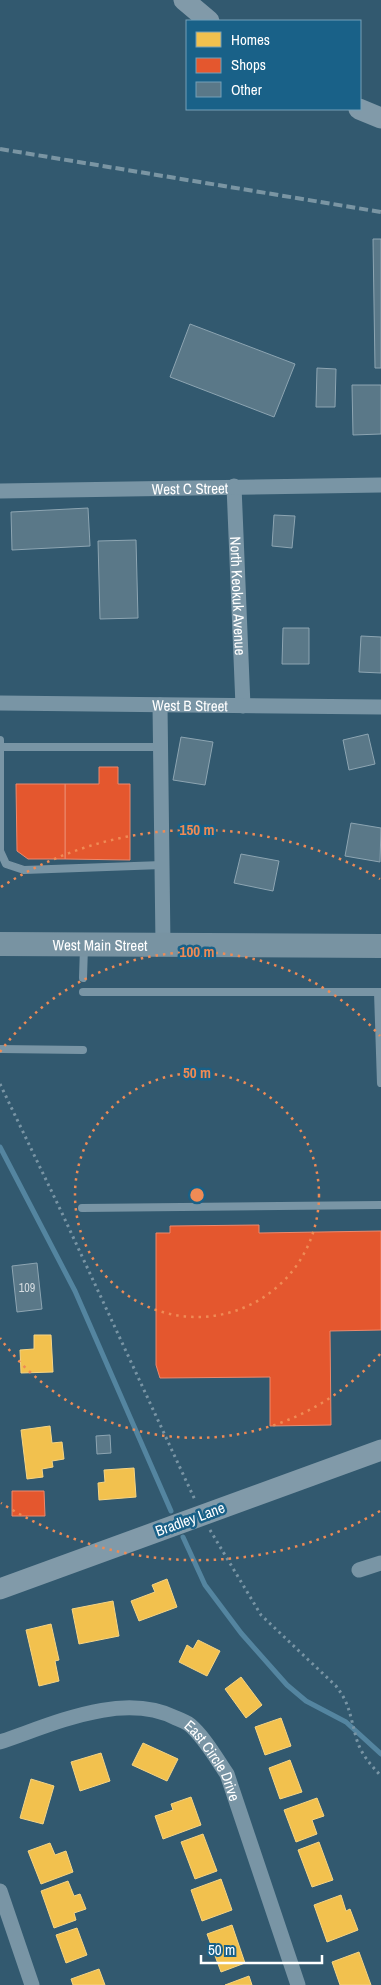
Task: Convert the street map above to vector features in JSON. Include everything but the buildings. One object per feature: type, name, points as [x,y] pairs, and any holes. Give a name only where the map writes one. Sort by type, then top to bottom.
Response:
[{"type":"main road","name":"West Main Street","points":[[0,944],[381,946]]},
{"type":"street","points":[[184,0],[208,20]]},
{"type":"street","points":[[361,110],[381,118]]},
{"type":"street","name":"West C Street","points":[[0,491],[381,485]]},
{"type":"street","name":"North Keokuk Avenue","points":[[234,486],[243,706]]},
{"type":"street","name":"West B Street","points":[[0,703],[381,707]]},
{"type":"street","points":[[160,705],[163,945]]},
{"type":"street","name":"Bradley Lane","points":[[0,1589],[381,1450]]},
{"type":"street","points":[[359,1570],[381,1562]]},
{"type":"street","name":"East Circle Drive","points":[[0,1742],[96,1711],[132,1707],[165,1713],[190,1725],[227,1774],[298,1985]]},
{"type":"street","points":[[0,1890],[32,1985]]},
{"type":"lane","points":[[0,740],[0,850],[6,864],[24,870],[162,865]]},
{"type":"lane","points":[[0,747],[160,747]]},
{"type":"lane","points":[[83,978],[84,945]]},
{"type":"lane","points":[[83,992],[380,992],[381,1083]]},
{"type":"lane","points":[[0,1050],[83,1050]]},
{"type":"lane","points":[[82,1208],[381,1205]]},
{"type":"path","points":[[0,1084],[202,1515],[261,1615],[336,1686],[345,1697],[351,1711],[356,1738],[365,1759],[381,1776]]},
{"type":"waterway","points":[[0,1147],[75,1291],[171,1511]]},
{"type":"waterway","points":[[183,1537],[205,1585],[241,1633],[287,1685],[306,1701],[346,1722],[381,1754]]},
{"type":"railway","points":[[0,149],[381,212]]}]
